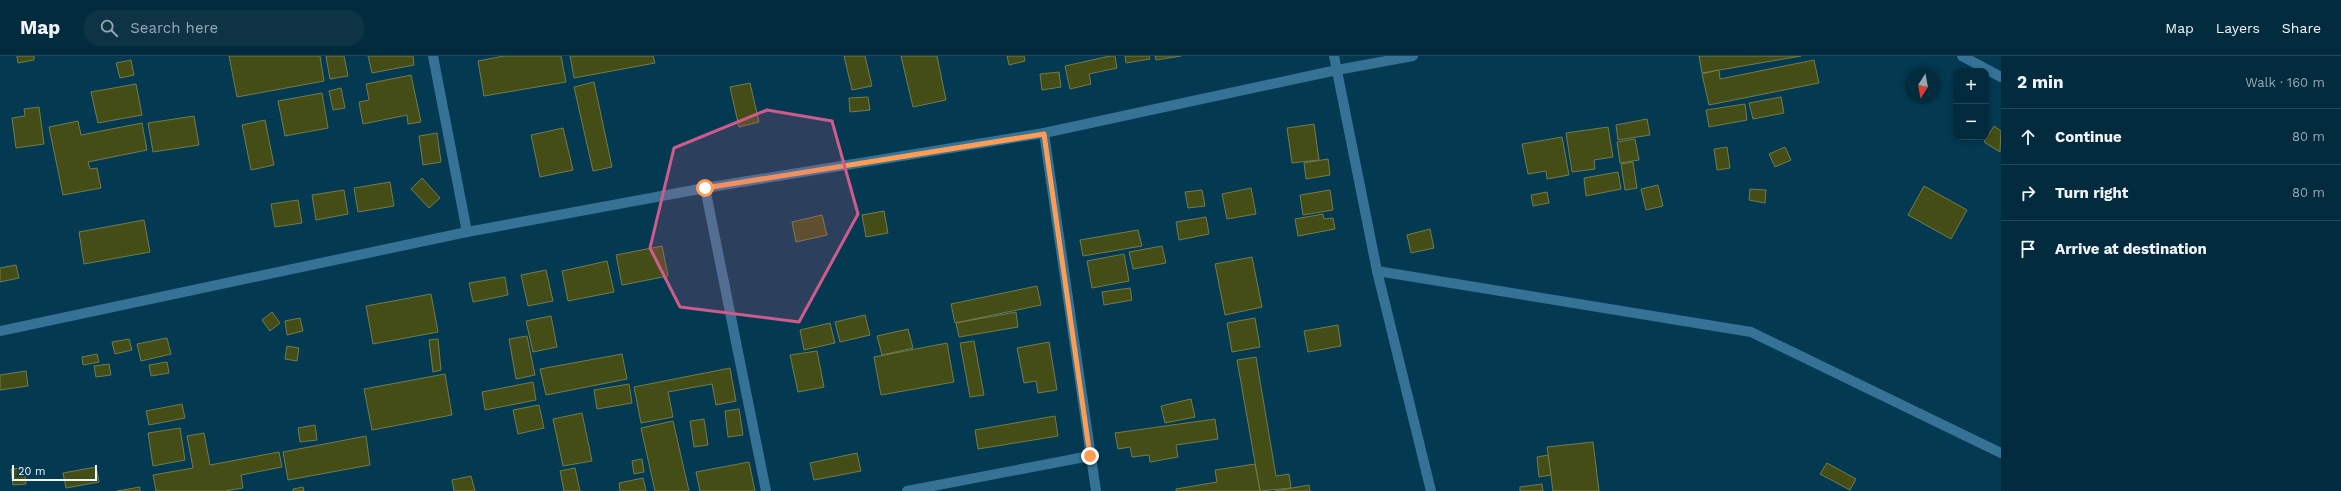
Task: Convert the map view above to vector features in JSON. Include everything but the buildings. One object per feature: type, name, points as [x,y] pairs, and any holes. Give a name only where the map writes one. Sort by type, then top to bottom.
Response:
[{"type":"street","points":[[434,56],[466,232]]},
{"type":"street","points":[[1334,56],[1377,271],[1431,491]]},
{"type":"street","points":[[0,331],[466,232],[705,188],[1044,134],[1337,70],[1413,56]]},
{"type":"street","points":[[1962,56],[2001,77]]},
{"type":"street","points":[[1044,134],[1096,491]]},
{"type":"street","points":[[705,188],[766,491]]},
{"type":"street","points":[[1377,271],[1751,332],[2001,453]]},
{"type":"street","points":[[907,491],[1090,456]]},
{"type":"highlighted area","points":[[767,110],[832,121],[858,214],[799,322],[680,307],[650,248],[674,148]]},
{"type":"route","points":[[705,188],[1044,134],[1090,456]]}]
